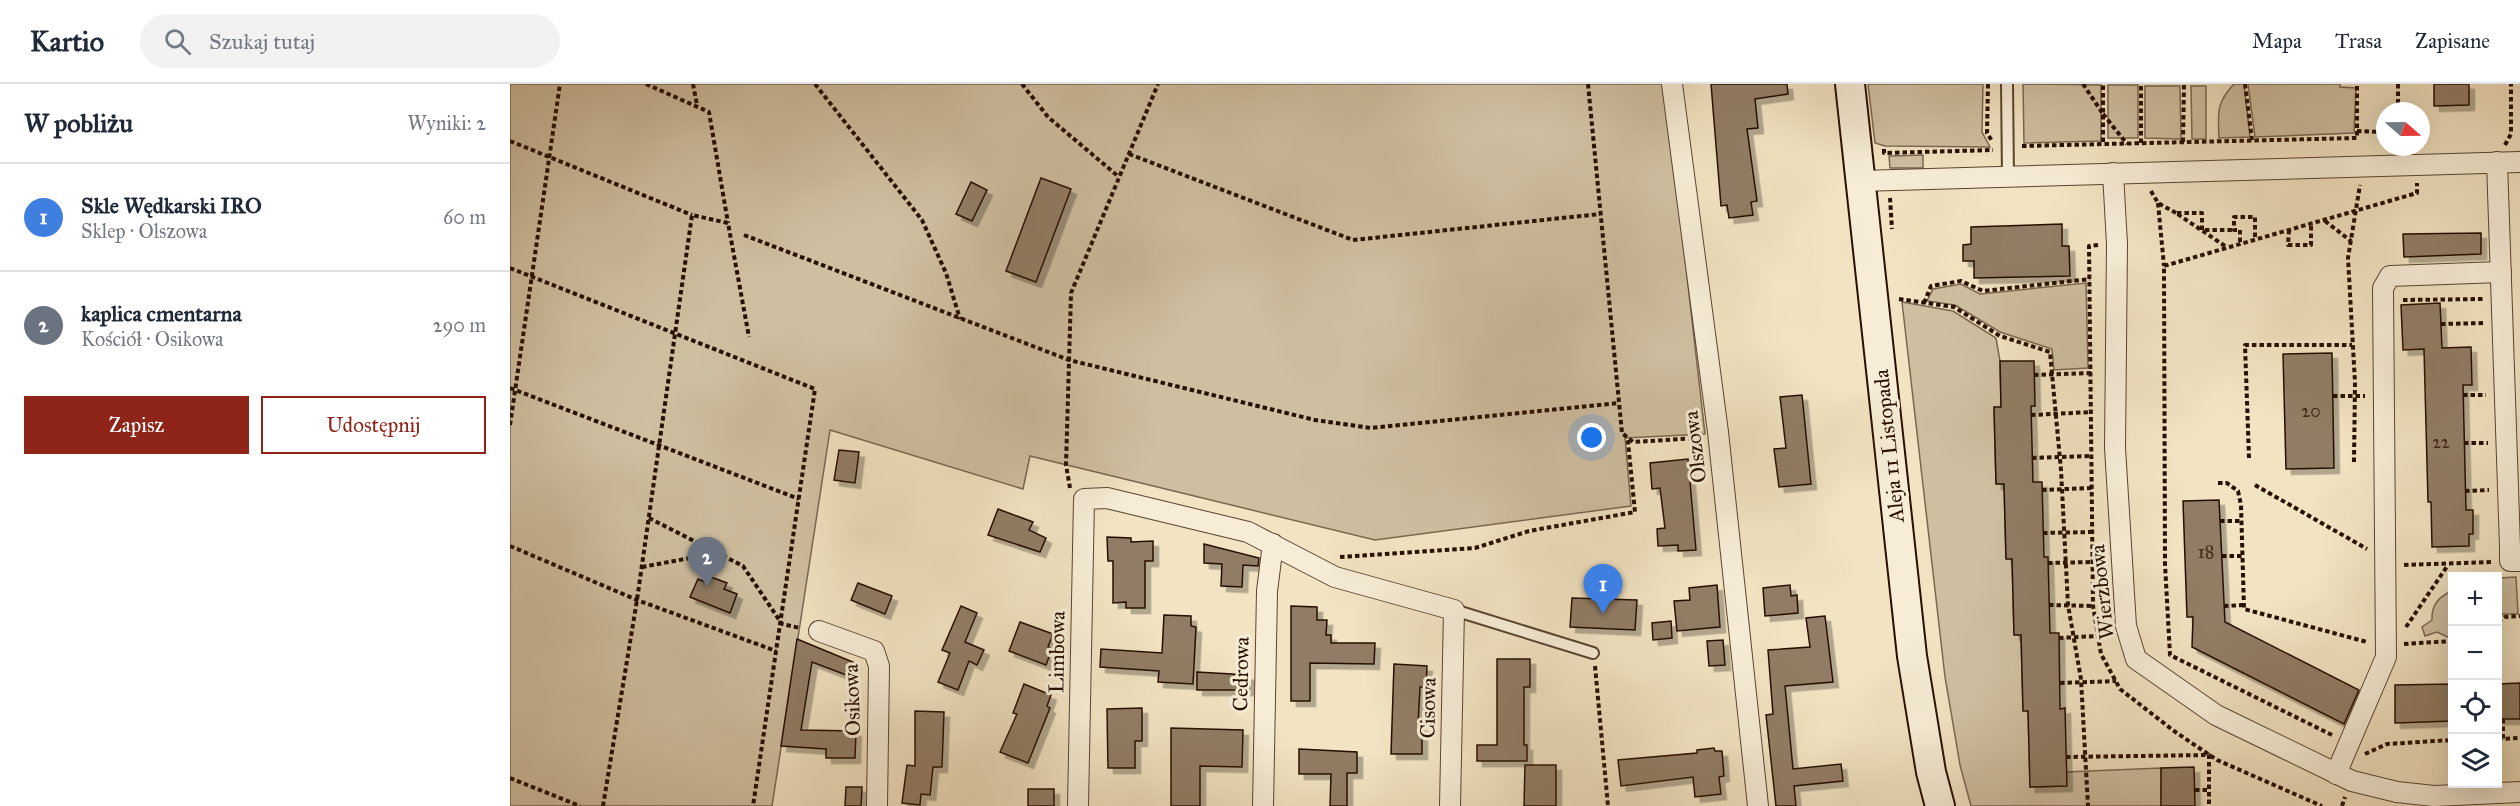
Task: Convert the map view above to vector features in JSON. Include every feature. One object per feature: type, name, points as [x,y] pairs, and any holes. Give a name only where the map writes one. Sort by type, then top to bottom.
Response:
[{"type":"street","name":"Olszowa","points":[[1672,84],[1719,437],[1758,806]]},
{"type":"street","name":"Aleja 11 Listopada","points":[[1850,84],[1912,656],[1931,772],[1941,806]]},
{"type":"street","points":[[1860,181],[2416,164],[2500,156],[2520,162]]},
{"type":"street","points":[[2500,156],[2493,272],[2510,561],[2520,561]]},
{"type":"street","name":"Wierzbowa","points":[[2113,172],[2117,244],[2115,448],[2126,626],[2136,659],[2216,715],[2352,781],[2397,792],[2434,796],[2520,792]]},
{"type":"street","points":[[2336,774],[2355,750],[2388,649],[2383,288],[2390,276],[2493,272]]},
{"type":"street","points":[[1084,499],[1118,500],[1248,532],[1335,577],[1454,610]]},
{"type":"street","name":"Limbowa","points":[[1078,806],[1084,499]]},
{"type":"street","name":"Cedrowa","points":[[1263,806],[1267,591],[1273,544]]},
{"type":"street","name":"Cisowa","points":[[1450,806],[1454,610]]},
{"type":"street","name":"Osikowa","points":[[819,632],[874,651],[879,666],[877,806]]},
{"type":"lane","points":[[2007,84],[2008,176]]},
{"type":"lane","points":[[1454,610],[1593,653]]},
{"type":"path","points":[[510,425],[513,390],[560,84]]},
{"type":"path","points":[[646,84],[709,112],[749,337]]},
{"type":"path","points":[[693,84],[697,106]]},
{"type":"path","points":[[815,84],[922,220],[946,273],[960,320]]},
{"type":"path","points":[[1022,84],[1048,117],[1119,177]]},
{"type":"path","points":[[1084,499],[1069,488],[1065,465],[1071,293],[1158,84]]},
{"type":"path","points":[[1588,84],[1622,433],[1634,442]]},
{"type":"path","points":[[1988,84],[1986,133],[1995,144],[1994,150]]},
{"type":"path","points":[[2083,84],[2127,144]]},
{"type":"path","points":[[2103,84],[2103,144]]},
{"type":"path","points":[[2141,84],[2141,144]]},
{"type":"path","points":[[2183,142],[2184,84]]},
{"type":"path","points":[[2245,84],[2252,140]]},
{"type":"path","points":[[1884,153],[1994,150],[2008,147],[2357,138],[2357,84]]},
{"type":"path","points":[[2398,84],[2398,102]]},
{"type":"path","points":[[2500,156],[2511,134],[2511,84]]},
{"type":"path","points":[[2357,131],[2376,132]]},
{"type":"path","points":[[510,141],[692,214],[728,224]]},
{"type":"path","points":[[1883,141],[1889,179],[1893,236]]},
{"type":"path","points":[[1129,153],[1353,240],[1600,214]]},
{"type":"path","points":[[2163,266],[2225,246],[2417,194],[2416,164]]},
{"type":"path","points":[[2354,462],[2355,395],[2348,258],[2360,192],[2359,166]]},
{"type":"path","points":[[2144,172],[2146,182],[2158,203],[2163,266],[2165,564],[2170,655],[2355,750],[2369,752],[2387,744],[2448,740]]},
{"type":"path","points":[[2158,203],[2225,246]]},
{"type":"path","points":[[2176,213],[2202,213],[2202,230]]},
{"type":"path","points":[[603,806],[642,567],[692,214]]},
{"type":"path","points":[[2234,230],[2234,217],[2255,217],[2255,238]]},
{"type":"path","points":[[2325,220],[2351,241]]},
{"type":"path","points":[[2289,230],[2288,245],[2311,245],[2311,224]]},
{"type":"path","points":[[2202,230],[2240,230],[2240,242]]},
{"type":"path","points":[[744,235],[1069,360],[1315,420],[1371,428],[1619,403]]},
{"type":"path","points":[[510,268],[815,388],[782,624],[753,806]]},
{"type":"path","points":[[2403,300],[2489,299],[2493,272]]},
{"type":"path","points":[[1924,303],[1931,286],[1961,281],[1983,291],[2090,279]]},
{"type":"path","points":[[1898,289],[1900,311]]},
{"type":"path","points":[[1899,299],[1954,307],[2000,336],[2050,352],[2062,489],[2068,605],[2081,682],[2088,806]]},
{"type":"path","points":[[2441,324],[2490,323]]},
{"type":"path","points":[[2249,458],[2246,345],[2352,345]]},
{"type":"path","points":[[2034,375],[2091,373]]},
{"type":"path","points":[[513,390],[799,499]]},
{"type":"path","points":[[2463,395],[2493,395]]},
{"type":"path","points":[[2333,396],[2384,396]]},
{"type":"path","points":[[2031,415],[2091,412]]},
{"type":"path","points":[[1301,559],[1474,548],[1528,531],[1635,512],[1628,442],[1719,437]]},
{"type":"path","points":[[2464,443],[2495,443]]},
{"type":"path","points":[[2032,458],[2092,456]]},
{"type":"path","points":[[2218,483],[2227,483],[2238,492],[2244,609],[2388,649],[2448,642]]},
{"type":"path","points":[[2255,485],[2386,562],[2448,565],[2499,562]]},
{"type":"path","points":[[2042,490],[2092,488]]},
{"type":"path","points":[[2465,491],[2496,490]]},
{"type":"path","points":[[649,518],[743,566],[782,624],[819,632]]},
{"type":"path","points":[[2220,522],[2241,521]]},
{"type":"path","points":[[2043,533],[2092,532]]},
{"type":"path","points":[[510,546],[637,600],[776,651]]},
{"type":"path","points":[[642,567],[718,553]]},
{"type":"path","points":[[2222,556],[2243,556]]},
{"type":"path","points":[[2048,563],[2093,562]]},
{"type":"path","points":[[2388,649],[2448,565]]},
{"type":"path","points":[[2049,605],[2093,606]]},
{"type":"path","points":[[2224,606],[2244,605]]},
{"type":"path","points":[[2502,619],[2520,616]]},
{"type":"path","points":[[2059,638],[2098,636]]},
{"type":"path","points":[[1593,653],[1608,806]]},
{"type":"path","points":[[2060,683],[2116,681]]},
{"type":"path","points":[[2503,719],[2503,738],[2520,738]]},
{"type":"path","points":[[2355,750],[2369,752]]},
{"type":"path","points":[[2066,757],[2209,755],[2210,806]]},
{"type":"path","points":[[510,778],[580,806]]},
{"type":"path","points":[[2195,790],[2209,790]]},
{"type":"shaded area","points":[[510,84],[1665,84],[1705,434],[1625,438],[1631,506],[1375,540],[1030,456],[1023,489],[830,430],[772,806],[510,806]]},
{"type":"shaded area","points":[[1868,84],[1983,84],[1982,132],[1990,147],[1885,146],[1875,143]]},
{"type":"shaded area","points":[[2023,84],[2101,85],[2101,141],[2024,143]]},
{"type":"shaded area","points":[[2234,84],[2244,84],[2250,137],[2219,138],[2219,109],[2224,97]]},
{"type":"shaded area","points":[[2248,84],[2340,84],[2340,87],[2356,88],[2354,133],[2255,137]]},
{"type":"shaded area","points":[[2108,85],[2138,85],[2138,138],[2108,138]]},
{"type":"shaded area","points":[[2145,86],[2180,86],[2181,139],[2145,138]]},
{"type":"shaded area","points":[[2191,86],[2206,86],[2206,139],[2192,139]]},
{"type":"shaded area","points":[[1923,155],[1923,168],[1890,168],[1889,156]]},
{"type":"shaded area","points":[[2086,283],[2088,368],[2054,370],[2052,349],[2000,332],[1955,305],[1927,301],[1933,289],[1961,284],[1980,294]]},
{"type":"shaded area","points":[[1902,302],[1953,311],[1996,338],[2000,361],[2001,407],[1994,408],[1996,483],[2004,484],[2006,558],[2012,559],[2014,634],[2021,635],[2023,710],[2028,711],[2030,787],[2066,786],[2066,772],[2161,768],[2161,806],[1971,806],[1960,765],[1945,677]]},
{"type":"shaded area","points":[[2516,577],[2518,614],[2502,615],[2502,578]]},
{"type":"shaded area","points":[[2448,594],[2448,637],[2437,632],[2425,636],[2422,627],[2432,620],[2435,606]]},
{"type":"building","points":[[1711,84],[1787,84],[1788,94],[1755,99],[1758,128],[1747,129],[1757,201],[1751,202],[1753,215],[1729,218],[1727,205],[1721,206]]},
{"type":"building","points":[[2434,84],[2469,84],[2469,105],[2434,106]]},
{"type":"building","points":[[1041,178],[1071,189],[1036,282],[1006,271]]},
{"type":"building","points":[[971,182],[987,190],[972,221],[956,214]]},
{"type":"building","points":[[2062,224],[2062,246],[2069,246],[2070,276],[1974,278],[1974,261],[1963,261],[1963,245],[1971,244],[1971,227]]},
{"type":"building","points":[[2481,233],[2481,254],[2404,257],[2403,234]]},
{"type":"building","points":[[2440,303],[2442,348],[2471,347],[2472,385],[2463,385],[2466,510],[2473,510],[2473,534],[2469,534],[2469,546],[2432,547],[2431,502],[2428,502],[2424,349],[2403,350],[2401,305]]},
{"type":"building","points":[[2332,353],[2334,468],[2286,469],[2283,354]]},
{"type":"building","points":[[2000,361],[2034,361],[2035,406],[2031,406],[2033,482],[2042,482],[2044,557],[2048,557],[2050,633],[2059,633],[2060,709],[2065,708],[2067,786],[2030,787],[2028,711],[2023,711],[2021,635],[2014,635],[2012,559],[2006,559],[2004,484],[1996,484],[1994,407],[2001,407]]},
{"type":"building","points":[[1802,395],[1811,484],[1779,487],[1774,449],[1786,448],[1780,397]]},
{"type":"building","points":[[839,450],[859,452],[855,483],[834,480]]},
{"type":"building","points":[[1688,459],[1696,550],[1678,551],[1678,545],[1658,546],[1657,529],[1665,528],[1660,488],[1652,489],[1650,463]]},
{"type":"building","points":[[2219,500],[2225,622],[2359,690],[2344,724],[2192,647],[2193,617],[2187,617],[2183,501]]},
{"type":"building","points":[[998,509],[1033,522],[1029,530],[1046,538],[1040,552],[988,535]]},
{"type":"building","points":[[1107,537],[1131,538],[1131,542],[1153,541],[1153,561],[1145,561],[1145,608],[1126,608],[1126,602],[1113,603],[1113,561],[1108,561]]},
{"type":"building","points":[[1204,544],[1259,558],[1258,566],[1243,565],[1242,587],[1221,586],[1222,564],[1204,563]]},
{"type":"building","points":[[711,577],[727,583],[724,589],[737,594],[730,613],[690,597],[698,579],[708,583]]},
{"type":"building","points":[[858,583],[892,596],[885,614],[851,600]]},
{"type":"building","points":[[1717,585],[1720,627],[1677,631],[1674,601],[1690,600],[1689,588]]},
{"type":"building","points":[[1790,585],[1791,596],[1797,595],[1798,613],[1765,616],[1763,588]]},
{"type":"building","points":[[1572,598],[1637,600],[1635,630],[1570,627]]},
{"type":"building","points":[[961,606],[977,613],[965,642],[984,650],[977,665],[969,661],[958,690],[938,682],[950,653],[942,650]]},
{"type":"building","points":[[1291,606],[1317,607],[1317,620],[1327,620],[1326,635],[1331,635],[1331,643],[1375,643],[1374,664],[1310,663],[1310,701],[1291,701]]},
{"type":"building","points":[[1164,615],[1191,616],[1191,626],[1196,627],[1193,684],[1158,682],[1159,671],[1100,667],[1101,649],[1162,653]]},
{"type":"building","points":[[1825,616],[1833,682],[1785,686],[1793,769],[1841,764],[1843,781],[1794,786],[1796,806],[1776,806],[1766,715],[1773,714],[1768,650],[1810,647],[1806,618]]},
{"type":"building","points":[[1671,621],[1672,638],[1653,640],[1652,623]]},
{"type":"building","points":[[1020,622],[1053,634],[1048,647],[1052,649],[1046,665],[1009,651]]},
{"type":"building","points":[[797,639],[855,663],[849,676],[812,662],[801,730],[856,731],[855,758],[826,758],[826,749],[781,746]]},
{"type":"building","points":[[1723,640],[1725,665],[1709,666],[1707,641]]},
{"type":"building","points":[[1497,659],[1530,659],[1530,687],[1524,687],[1524,745],[1527,745],[1527,761],[1477,761],[1477,745],[1497,745]]},
{"type":"building","points":[[1394,664],[1427,666],[1426,687],[1420,687],[1418,726],[1422,726],[1422,754],[1391,754]]},
{"type":"building","points":[[1197,672],[1249,675],[1249,690],[1197,690]]},
{"type":"building","points":[[2520,683],[2520,719],[2502,719],[2502,684]]},
{"type":"building","points":[[1024,684],[1051,695],[1047,706],[1050,708],[1028,763],[1000,752],[1017,714],[1013,713]]},
{"type":"building","points":[[2448,684],[2448,721],[2395,723],[2395,685]]},
{"type":"building","points":[[1142,708],[1142,741],[1135,741],[1135,768],[1108,768],[1107,709]]},
{"type":"building","points":[[915,711],[944,712],[942,767],[933,767],[930,795],[921,794],[920,805],[902,803],[907,765],[915,766]]},
{"type":"building","points":[[1171,728],[1243,730],[1242,767],[1200,766],[1200,806],[1171,806]]},
{"type":"building","points":[[1714,748],[1715,751],[1722,751],[1724,776],[1719,777],[1721,794],[1695,797],[1693,777],[1621,786],[1618,760],[1697,753],[1697,750]]},
{"type":"building","points":[[1299,749],[1357,752],[1357,773],[1347,773],[1347,806],[1330,806],[1331,774],[1299,774]]},
{"type":"building","points":[[1525,765],[1556,765],[1556,806],[1524,806]]},
{"type":"building","points":[[2194,767],[2195,806],[2161,806],[2161,768]]},
{"type":"building","points":[[846,787],[862,787],[861,806],[845,806]]},
{"type":"building","points":[[1028,789],[1054,789],[1054,806],[1028,806]]},
{"type":"place","name":"kaplica cmentarna","points":[[707,587]]},
{"type":"place","name":"Skle Wędkarski IRO","points":[[1603,614]]}]
